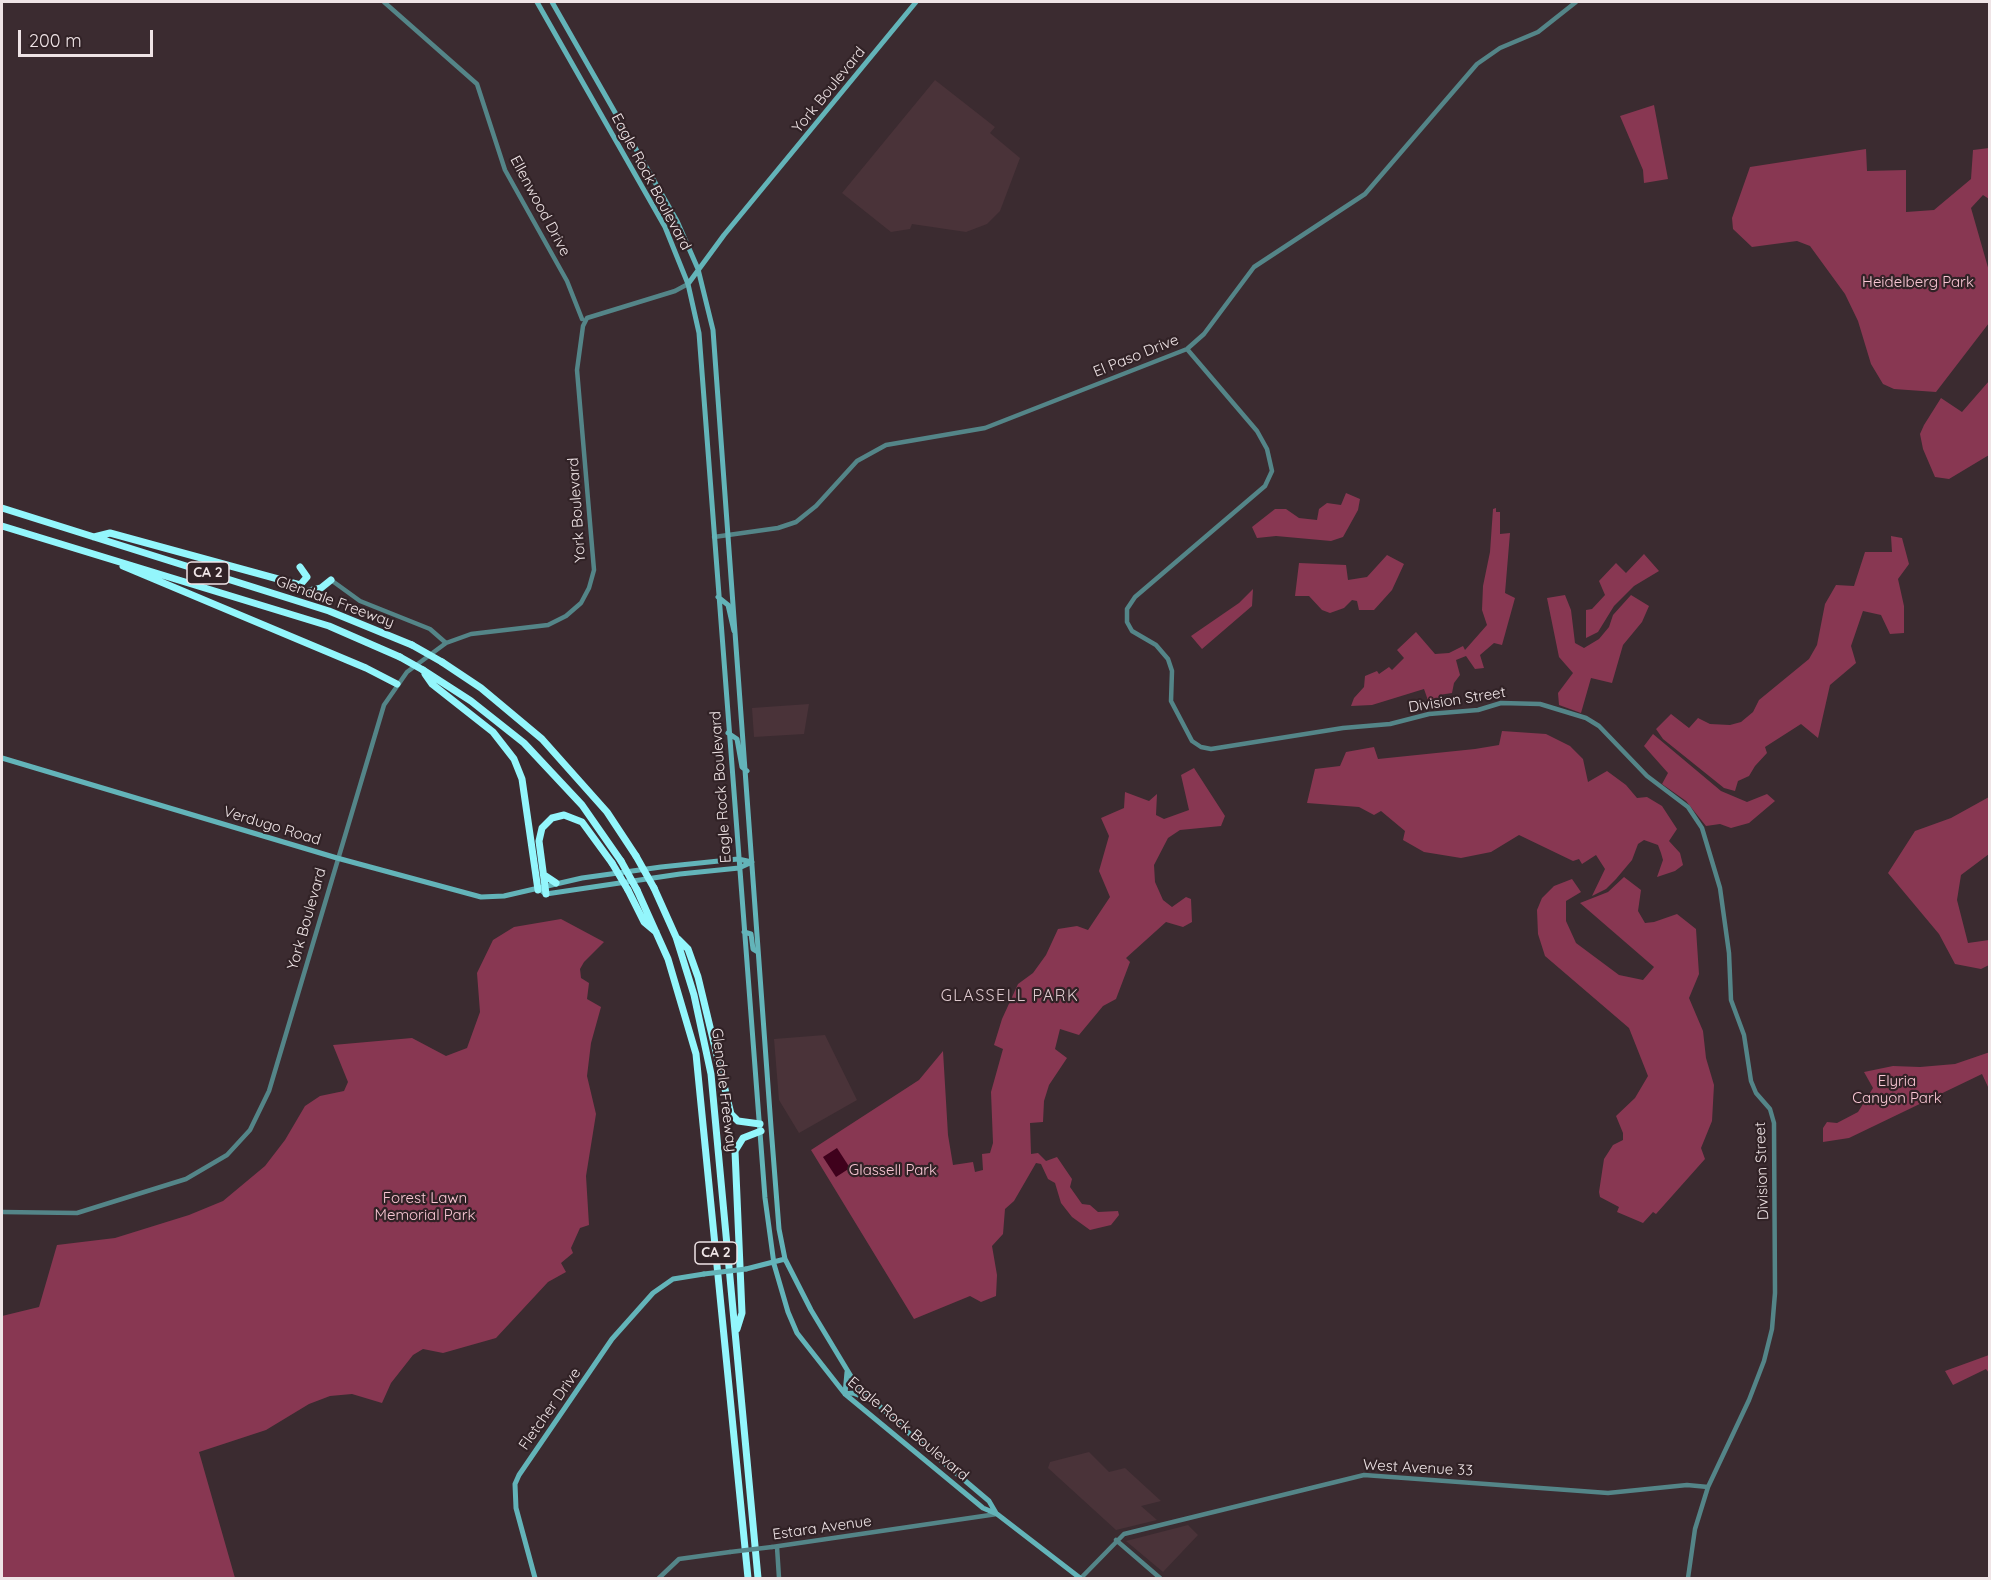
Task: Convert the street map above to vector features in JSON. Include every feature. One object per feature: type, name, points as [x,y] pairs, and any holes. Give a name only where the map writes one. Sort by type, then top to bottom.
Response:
[{"type":"highway","name":"Glendale Freeway","points":[[2,508],[329,611],[412,645],[481,688],[542,739],[607,812],[654,888],[676,938],[699,1013],[711,1074],[758,1578]]},
{"type":"highway","name":"Glendale Freeway","points":[[2,526],[329,626],[400,657],[471,701],[524,743],[582,805],[621,861],[657,933],[689,1026],[696,1054],[748,1578]]},
{"type":"highway","points":[[92,537],[110,533],[300,585],[304,583],[306,573],[300,567]]},
{"type":"highway","points":[[110,559],[136,573],[366,668],[396,684]]},
{"type":"highway","points":[[286,583],[306,592],[321,588],[331,580]]},
{"type":"highway","points":[[425,672],[432,684],[494,732],[514,759],[522,779],[538,890]]},
{"type":"highway","points":[[546,894],[539,835],[546,822],[557,816],[569,816],[582,822],[612,863],[644,922],[657,933]]},
{"type":"highway","points":[[544,875],[556,883]]},
{"type":"highway","points":[[676,938],[688,949],[698,977],[731,1114],[738,1121],[760,1127]]},
{"type":"highway","points":[[736,1334],[742,1313],[735,1151],[743,1138],[760,1127]]},
{"type":"main road","name":"Eagle Rock Boulevard","points":[[537,2],[668,234],[688,284],[699,333],[760,1127],[774,1264],[781,1291],[797,1333],[845,1394],[983,1508],[997,1514],[1080,1578]]},
{"type":"main road","name":"Eagle Rock Boulevard","points":[[552,2],[680,227],[698,269],[714,330],[778,1217],[785,1259],[847,1371],[873,1401],[988,1501],[997,1514]]},
{"type":"main road","name":"York Boulevard","points":[[688,284],[916,2]]},
{"type":"main road","points":[[668,234],[680,227]]},
{"type":"main road","points":[[733,580],[729,592],[718,597],[728,605],[738,647]]},
{"type":"main road","points":[[729,733],[736,739],[741,764],[747,771]]},
{"type":"main road","name":"Verdugo Road","points":[[2,758],[337,858],[481,897],[538,890],[545,885],[661,867],[738,859],[752,862]]},
{"type":"main road","points":[[538,890],[546,894],[680,874],[739,868],[752,862]]},
{"type":"main road","points":[[744,932],[751,934],[753,949],[758,952]]},
{"type":"main road","points":[[774,1264],[785,1259]]},
{"type":"main road","name":"Fletcher Drive","points":[[535,1578],[516,1508],[515,1484],[612,1339],[653,1293],[673,1278],[774,1264]]},
{"type":"main road","points":[[847,1371],[845,1394],[853,1393],[873,1401]]},
{"type":"street","name":"Ellenwood Drive","points":[[384,2],[473,79],[505,170],[567,281],[582,319]]},
{"type":"street","name":"El Paso Drive","points":[[714,537],[778,528],[796,522],[811,512],[857,461],[886,445],[985,428],[1187,349],[1204,334],[1237,286],[1254,267],[1357,200],[1371,188],[1484,57],[1538,32],[1576,2]]},
{"type":"street","name":"York Boulevard","points":[[2,1212],[63,1213],[93,1209],[186,1179],[226,1155],[250,1130],[269,1091],[380,716],[396,684],[407,672],[446,643],[471,634],[548,625],[574,610],[587,595],[594,570],[577,370],[583,326],[587,318],[675,291],[688,284]]},
{"type":"street","name":"Division Street","points":[[1187,349],[1257,431],[1272,465],[1271,477],[1265,486],[1135,597],[1127,609],[1127,622],[1132,631],[1156,645],[1168,659],[1172,671],[1171,701],[1192,741],[1201,747],[1211,749],[1343,728],[1390,724],[1429,714],[1478,710],[1501,704],[1549,705],[1599,726],[1647,776],[1688,807],[1702,828],[1720,888],[1729,953],[1729,989],[1747,1047],[1750,1081],[1773,1115],[1776,1172],[1775,1293],[1768,1346],[1754,1390],[1708,1487],[1695,1528],[1688,1578]]},
{"type":"street","points":[[331,580],[360,601],[430,628],[446,643]]},
{"type":"street","name":"West Avenue 33","points":[[1080,1578],[1124,1534],[1364,1475],[1608,1493],[1687,1485],[1708,1487]]},
{"type":"street","name":"Estara Avenue","points":[[658,1578],[679,1559],[997,1514]]},
{"type":"street","points":[[1116,1540],[1160,1578]]},
{"type":"street","points":[[774,1547],[779,1578]]},
{"type":"shaded area","points":[[935,80],[995,127],[990,133],[1020,158],[1000,211],[987,224],[966,232],[912,224],[910,229],[891,232],[842,193]]},
{"type":"shaded area","points":[[809,704],[804,734],[754,737],[752,708]]},
{"type":"shaded area","points":[[825,1035],[857,1100],[799,1133],[779,1100],[774,1039]]},
{"type":"shaded area","points":[[837,1148],[850,1168],[836,1177],[823,1157]]},
{"type":"shaded area","points":[[1089,1452],[1109,1472],[1125,1468],[1161,1501],[1141,1506],[1157,1520],[1116,1530],[1048,1468],[1050,1462]]},
{"type":"shaded area","points":[[1188,1525],[1198,1535],[1163,1572],[1126,1541]]},
{"type":"green space","points":[[1654,105],[1668,179],[1644,183],[1643,170],[1620,116]]},
{"type":"green space","name":"Heidelberg Park","points":[[1989,148],[1989,199],[1983,195],[1971,208],[1989,271],[1989,323],[1936,392],[1894,389],[1883,384],[1871,364],[1858,321],[1845,294],[1810,246],[1797,241],[1752,247],[1733,229],[1732,218],[1750,167],[1866,149],[1867,171],[1906,170],[1906,212],[1934,210],[1971,179],[1973,150]]},
{"type":"green space","points":[[1989,381],[1989,455],[1949,479],[1935,477],[1923,449],[1920,434],[1924,425],[1941,398],[1962,412]]},
{"type":"green space","points":[[1346,493],[1360,499],[1358,510],[1343,537],[1331,541],[1276,536],[1257,538],[1252,527],[1275,509],[1286,509],[1299,518],[1317,520],[1319,509],[1327,503],[1341,505]]},
{"type":"green space","points":[[1496,508],[1496,512],[1500,512],[1500,534],[1510,533],[1505,593],[1515,598],[1502,645],[1494,643],[1480,655],[1484,668],[1475,669],[1466,656],[1456,660],[1460,675],[1454,683],[1452,693],[1439,695],[1440,709],[1431,709],[1424,689],[1372,705],[1351,706],[1354,698],[1364,687],[1365,676],[1377,671],[1379,674],[1389,667],[1392,670],[1404,658],[1397,650],[1416,632],[1435,654],[1449,653],[1463,646],[1465,650],[1487,625],[1482,610],[1483,586],[1490,552],[1493,509]]},
{"type":"green space","points":[[1891,536],[1902,538],[1909,564],[1898,579],[1904,606],[1904,633],[1890,634],[1881,615],[1863,611],[1851,646],[1856,663],[1830,685],[1818,738],[1801,724],[1765,747],[1767,753],[1749,776],[1738,781],[1735,791],[1724,788],[1663,739],[1656,729],[1671,714],[1689,728],[1698,718],[1710,724],[1730,725],[1741,722],[1753,712],[1759,700],[1809,659],[1817,645],[1825,604],[1836,585],[1854,586],[1865,552],[1892,552]]},
{"type":"green space","points":[[1644,554],[1659,571],[1634,586],[1614,606],[1598,632],[1586,638],[1586,610],[1592,609],[1605,595],[1599,581],[1616,563],[1626,573]]},
{"type":"green space","points":[[1387,555],[1404,564],[1392,590],[1374,610],[1359,610],[1357,601],[1352,600],[1344,608],[1330,613],[1322,610],[1309,596],[1295,596],[1299,563],[1346,565],[1348,580],[1367,577]]},
{"type":"green space","points":[[1253,589],[1252,606],[1202,649],[1191,636],[1239,603]]},
{"type":"green space","points":[[1565,595],[1571,610],[1575,643],[1584,648],[1599,639],[1609,627],[1613,615],[1631,595],[1649,606],[1642,622],[1623,645],[1612,683],[1591,678],[1581,713],[1559,705],[1558,693],[1573,673],[1559,657],[1547,598]]},
{"type":"green space","points":[[1502,731],[1546,734],[1570,746],[1583,759],[1588,782],[1607,771],[1626,785],[1637,798],[1647,797],[1662,806],[1677,829],[1669,841],[1680,853],[1683,865],[1675,871],[1657,877],[1663,860],[1661,853],[1658,845],[1644,840],[1638,844],[1632,860],[1616,879],[1606,889],[1592,896],[1605,869],[1596,855],[1582,864],[1579,859],[1573,861],[1519,835],[1491,852],[1461,858],[1424,852],[1403,840],[1405,831],[1381,811],[1374,815],[1359,807],[1307,803],[1315,769],[1340,766],[1346,752],[1374,747],[1378,759],[1475,749],[1499,745]]},
{"type":"green space","points":[[1653,734],[1721,791],[1747,802],[1767,794],[1775,801],[1749,823],[1731,828],[1720,824],[1706,826],[1686,801],[1662,784],[1668,773],[1644,746]]},
{"type":"green space","name":"Glassell Park","points":[[1194,768],[1225,816],[1221,826],[1180,830],[1168,838],[1154,865],[1155,882],[1163,900],[1172,907],[1186,897],[1191,899],[1192,922],[1183,927],[1166,922],[1126,958],[1130,962],[1116,999],[1103,1006],[1079,1035],[1060,1029],[1055,1049],[1067,1058],[1049,1085],[1044,1101],[1043,1122],[1030,1123],[1031,1154],[1038,1153],[1046,1161],[1057,1157],[1072,1179],[1070,1187],[1082,1204],[1090,1205],[1098,1212],[1118,1211],[1119,1215],[1111,1225],[1090,1230],[1072,1217],[1061,1203],[1055,1183],[1048,1179],[1041,1164],[1036,1163],[1014,1201],[1005,1209],[1003,1234],[992,1246],[997,1275],[996,1296],[981,1302],[970,1296],[914,1319],[811,1150],[919,1080],[943,1051],[948,1135],[953,1165],[973,1162],[975,1172],[983,1170],[982,1154],[990,1153],[993,1143],[991,1092],[1003,1049],[994,1045],[1002,1019],[1018,984],[1033,973],[1046,955],[1058,929],[1077,926],[1088,930],[1110,897],[1099,871],[1109,836],[1101,818],[1124,808],[1125,792],[1149,801],[1157,794],[1156,815],[1164,819],[1189,810],[1181,775]]},
{"type":"green space","points":[[1989,797],[1989,854],[1961,875],[1957,900],[1968,943],[1989,940],[1989,965],[1981,969],[1955,964],[1939,934],[1888,873],[1915,831],[1951,818]]},
{"type":"green space","points":[[1624,877],[1641,890],[1638,911],[1645,923],[1677,914],[1696,929],[1699,974],[1689,998],[1703,1031],[1706,1058],[1714,1085],[1712,1121],[1701,1148],[1705,1159],[1656,1214],[1653,1212],[1643,1223],[1617,1212],[1619,1207],[1600,1197],[1599,1192],[1604,1159],[1613,1145],[1623,1140],[1623,1133],[1616,1116],[1635,1098],[1648,1076],[1629,1028],[1545,956],[1538,934],[1537,910],[1542,898],[1554,886],[1572,879],[1581,892],[1566,901],[1566,921],[1576,943],[1619,975],[1643,980],[1654,967],[1580,903],[1608,892]]},
{"type":"green space","name":"Forest Lawn Memorial Park","points":[[561,919],[604,942],[580,969],[581,978],[589,983],[587,999],[601,1007],[591,1043],[587,1076],[596,1114],[586,1176],[589,1225],[580,1228],[571,1248],[573,1253],[561,1263],[566,1272],[548,1282],[496,1338],[443,1353],[423,1349],[413,1355],[391,1383],[382,1403],[352,1394],[330,1396],[309,1404],[266,1430],[199,1452],[235,1578],[2,1578],[2,1316],[39,1307],[57,1245],[115,1238],[189,1215],[223,1201],[265,1166],[285,1140],[305,1106],[320,1096],[344,1091],[348,1082],[333,1045],[412,1038],[446,1056],[467,1048],[480,1012],[477,973],[493,940],[514,927]]},
{"type":"green space","name":"Elyria Canyon Park","points":[[1990,1052],[1989,1089],[1982,1074],[1849,1138],[1823,1142],[1823,1128],[1827,1122],[1837,1123],[1858,1112],[1873,1088],[1864,1072],[1893,1066],[1920,1067],[1955,1064]]},
{"type":"green space","points":[[1989,1355],[1989,1373],[1986,1369],[1953,1385],[1945,1371]]},
{"type":"district","name":"GLASSELL PARK","points":[[1010,996]]}]
